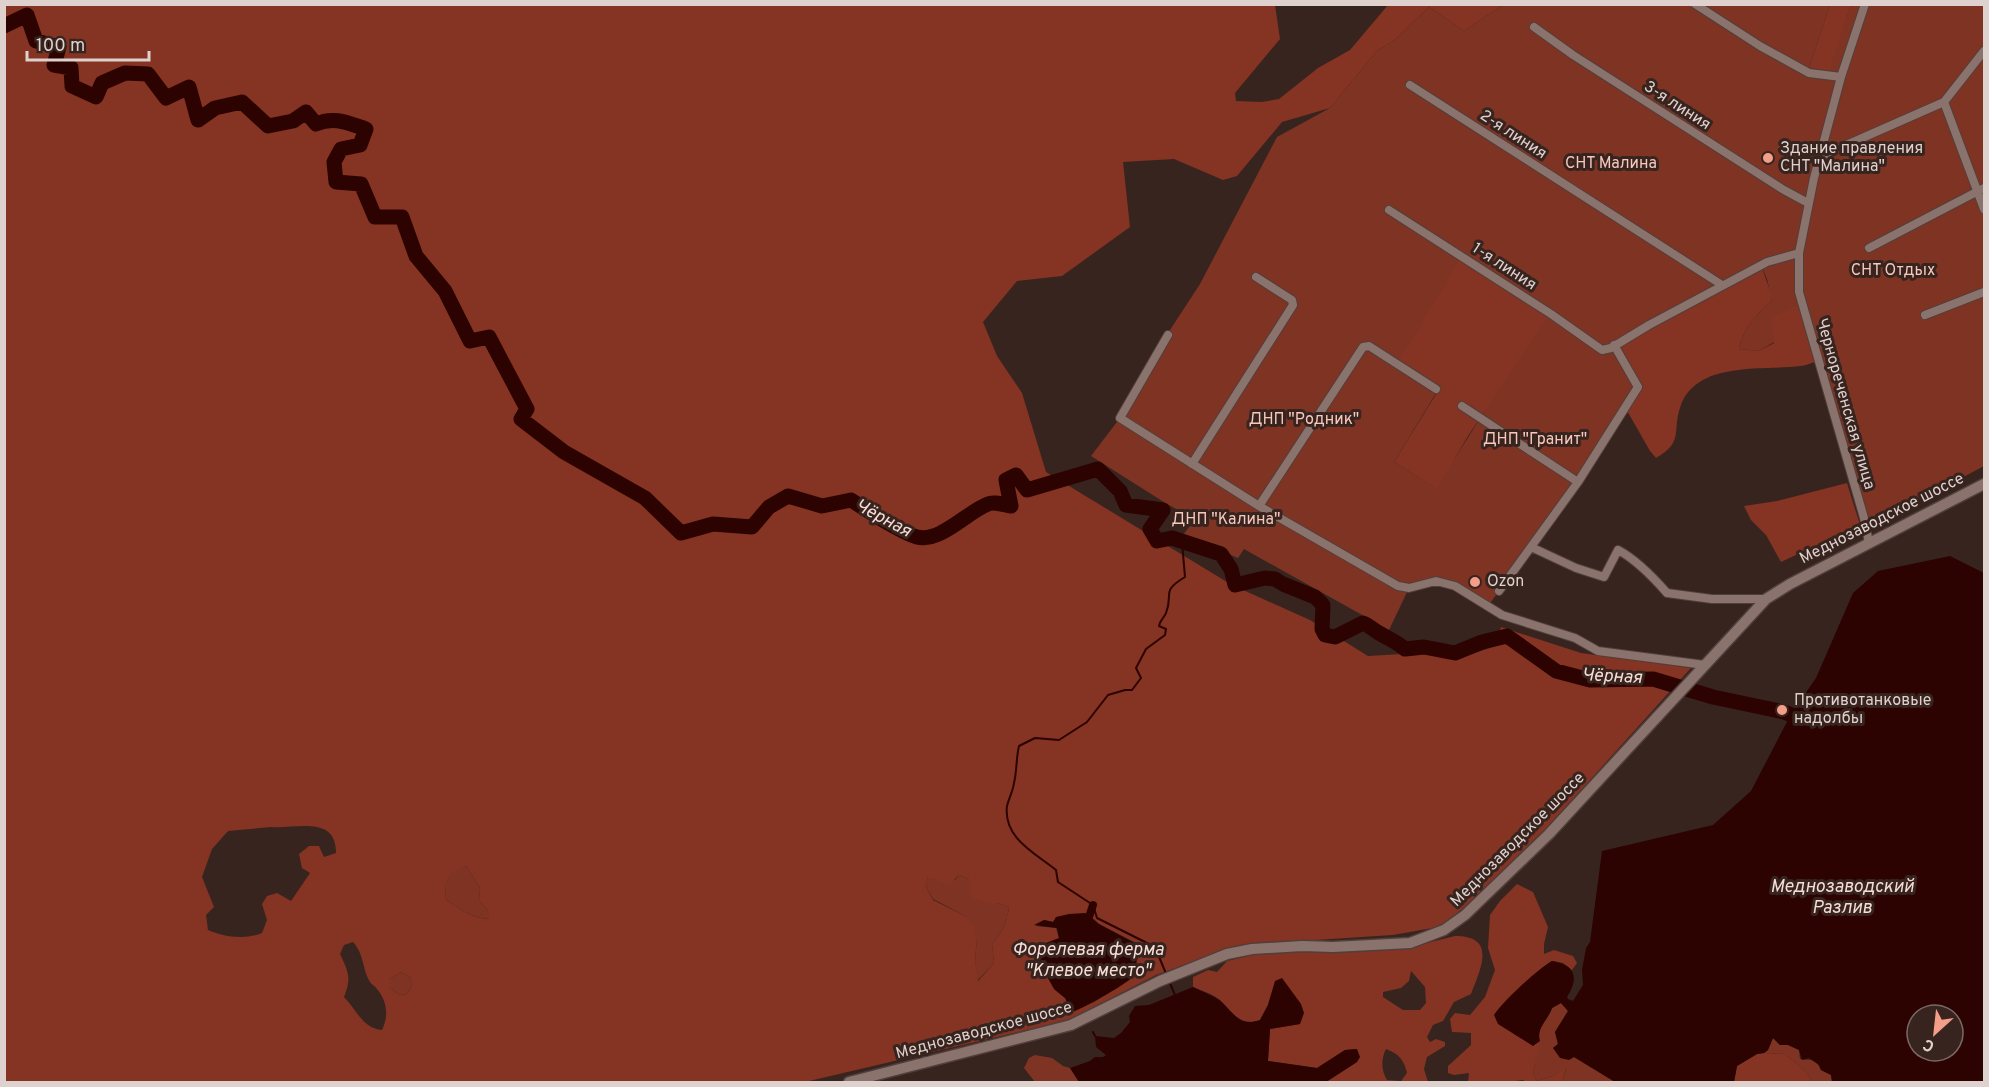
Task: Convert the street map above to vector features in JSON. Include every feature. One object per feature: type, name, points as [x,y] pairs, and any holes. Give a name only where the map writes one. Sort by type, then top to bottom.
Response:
[{"type":"main road","name":"Меднозаводское шоссе","points":[[849,1083],[1071,1025],[1160,981],[1227,954],[1252,948],[1410,943],[1444,930],[1465,915],[1549,834],[1766,599],[1790,584],[1984,484]]},
{"type":"street","points":[[1695,4],[1802,70],[1842,77]]},
{"type":"street","name":"Чернореченская улица","points":[[1865,4],[1819,157],[1808,203],[1799,253],[1799,292],[1864,518],[1869,543]]},
{"type":"street","name":"3-я линия","points":[[1534,27],[1593,68],[1808,203]]},
{"type":"street","points":[[1819,157],[1944,102],[1984,51]]},
{"type":"street","name":"2-я линия","points":[[1410,85],[1722,285]]},
{"type":"street","points":[[1944,102],[1981,189],[1984,209]]},
{"type":"street","points":[[1869,248],[1981,189]]},
{"type":"street","name":"1-я линия","points":[[1389,210],[1551,314],[1602,351],[1614,345]]},
{"type":"street","points":[[1488,605],[1578,482],[1638,387],[1614,345],[1767,262],[1799,253]]},
{"type":"street","points":[[1192,464],[1293,305],[1292,300],[1256,277]]},
{"type":"street","points":[[1925,315],[1984,292]]},
{"type":"street","points":[[1168,335],[1120,418],[1259,506],[1398,586],[1409,588],[1436,581],[1455,586],[1502,615],[1575,638],[1598,651],[1705,665]]},
{"type":"street","points":[[1259,506],[1362,347],[1369,346],[1436,389]]},
{"type":"street","points":[[1462,406],[1578,482]]},
{"type":"street","points":[[1531,547],[1604,578],[1618,550],[1654,578],[1667,593],[1712,599],[1766,599]]},
{"type":"green space","points":[[1503,5],[1830,5],[1809,68],[1828,71],[1851,5],[1984,5],[1984,466],[1866,529],[1803,307],[1774,342],[1759,351],[1739,349],[1751,322],[1772,301],[1761,265],[1638,387],[1578,482],[1488,606],[1436,581],[1409,588],[1389,630],[1244,549],[1238,558],[1183,535],[1195,519],[1091,456],[1120,418],[1170,330],[1200,284],[1277,137],[1330,108],[1377,51],[1396,39],[1429,7],[1464,31]],"holes":[[[1438,390],[1486,409],[1436,488],[1394,462]]]},
{"type":"green space","points":[[466,866],[480,888],[479,901],[487,909],[491,919],[472,915],[445,899],[446,884],[451,872]]},
{"type":"green space","points":[[959,875],[969,879],[970,885],[984,903],[997,903],[1009,907],[1003,927],[992,944],[994,963],[977,981],[975,960],[977,939],[965,916],[933,899],[926,887],[928,876],[936,880],[955,880]]},
{"type":"green space","points":[[401,972],[410,977],[412,986],[407,994],[400,995],[390,988],[390,979]]},
{"type":"green space","points":[[1561,1003],[1568,1011],[1555,1032],[1558,1044],[1553,1048],[1574,1057],[1615,1082],[1562,1082],[1566,1069],[1537,1081],[1533,1074],[1540,1030],[1552,1008]]},
{"type":"green space","points":[[1773,1038],[1780,1045],[1788,1045],[1799,1050],[1800,1059],[1815,1061],[1821,1070],[1831,1075],[1832,1082],[1813,1082],[1802,1068],[1785,1054],[1764,1053],[1768,1050]]},
{"type":"green space","points":[[1035,1055],[1052,1058],[1070,1068],[1079,1082],[1035,1082],[1024,1068],[1029,1058]]},
{"type":"shaded area","points":[[5,5],[1275,5],[1280,39],[1235,93],[1236,101],[1262,102],[1279,99],[1318,68],[1350,50],[1388,5],[1503,5],[1464,31],[1429,7],[1396,39],[1377,51],[1330,108],[1282,122],[1237,176],[1223,180],[1174,159],[1123,162],[1130,227],[1062,276],[1017,281],[983,322],[997,356],[1022,393],[1046,472],[1232,585],[1310,620],[1368,656],[1419,653],[1456,659],[1496,646],[1501,627],[1581,653],[1691,668],[1535,841],[1444,926],[1393,935],[1240,945],[1156,975],[1069,1020],[805,1082],[5,1082]],"holes":[[[313,826],[330,833],[336,853],[324,857],[319,846],[309,846],[299,854],[302,868],[310,873],[291,901],[277,893],[267,896],[262,904],[267,920],[262,933],[242,937],[227,936],[208,930],[206,915],[214,907],[202,877],[212,849],[228,831]],[[466,866],[480,888],[479,901],[487,909],[490,919],[472,915],[445,899],[446,884],[451,873]],[[959,875],[969,879],[969,896],[984,903],[997,903],[1009,907],[1003,927],[992,944],[994,963],[978,981],[975,960],[977,939],[974,924],[965,916],[933,900],[926,887],[928,877],[949,885]],[[1094,919],[1099,924],[1138,944],[1131,979],[1094,1002],[1072,1012],[1065,998],[1054,989],[1059,938],[1056,928],[1036,926],[1044,920],[1054,922]],[[353,942],[357,947],[367,977],[385,1004],[386,1019],[382,1030],[369,1026],[344,997],[348,975],[340,954],[344,945]],[[401,972],[410,977],[412,986],[407,994],[400,995],[390,988],[390,979]]]},
{"type":"shaded area","points":[[1830,5],[1851,5],[1829,71],[1809,68]]},
{"type":"shaded area","points":[[1461,257],[1550,314],[1468,436],[1437,489],[1394,462],[1438,391],[1398,363]]},
{"type":"shaded area","points":[[1762,268],[1772,301],[1751,322],[1739,349],[1759,351],[1774,343],[1771,317],[1797,305],[1803,307],[1819,361],[1801,366],[1732,371],[1700,382],[1688,393],[1680,408],[1674,441],[1665,452],[1656,458],[1626,409],[1637,387],[1615,346]]},
{"type":"shaded area","points":[[1847,483],[1861,528],[1851,529],[1781,562],[1766,535],[1751,520],[1744,506],[1777,501]]},
{"type":"shaded area","points":[[1517,884],[1533,892],[1548,927],[1544,954],[1554,950],[1573,956],[1577,963],[1572,970],[1563,963],[1552,961],[1517,992],[1514,1034],[1533,1045],[1540,1041],[1533,1074],[1537,1081],[1553,1076],[1566,1068],[1562,1082],[1525,1082],[1523,1080],[1468,1082],[1469,1073],[1454,1075],[1448,1073],[1448,1066],[1471,1045],[1471,1033],[1452,1032],[1450,1019],[1455,1013],[1470,1015],[1485,997],[1495,970],[1488,948],[1490,915]]},
{"type":"shaded area","points":[[1455,936],[1468,937],[1477,941],[1481,947],[1479,974],[1471,994],[1454,1002],[1443,1021],[1433,1025],[1427,1037],[1430,1042],[1436,1039],[1445,1042],[1445,1046],[1427,1057],[1424,1069],[1428,1082],[1326,1082],[1357,1062],[1356,1049],[1345,1050],[1317,1068],[1268,1061],[1270,1029],[1300,1024],[1275,982],[1268,1005],[1260,1020],[1253,1022],[1242,1020],[1220,1000],[1193,987],[1193,977],[1208,970],[1217,972],[1227,961],[1252,955],[1294,950],[1330,953],[1402,949]],"holes":[[[1411,971],[1425,987],[1426,1003],[1420,1010],[1403,1010],[1383,997],[1383,992],[1401,988],[1409,981]],[[1386,1049],[1398,1055],[1404,1064],[1407,1073],[1401,1081],[1387,1080],[1385,1076],[1382,1064]]]},
{"type":"shaded area","points":[[1757,1054],[1785,1054],[1802,1068],[1813,1082],[1734,1082],[1737,1066]]},
{"type":"water","name":"Меднозаводский Разлив","points":[[1950,556],[1984,573],[1984,1082],[1832,1082],[1831,1075],[1821,1070],[1819,1065],[1809,1058],[1802,1060],[1799,1050],[1788,1045],[1780,1045],[1773,1038],[1768,1050],[1737,1066],[1734,1082],[1615,1082],[1574,1057],[1569,1060],[1560,1058],[1553,1048],[1558,1044],[1555,1032],[1568,1011],[1561,1003],[1552,1008],[1541,1028],[1540,1041],[1533,1046],[1498,1024],[1494,1015],[1499,1009],[1521,986],[1552,961],[1566,966],[1573,973],[1573,984],[1568,999],[1573,1001],[1583,985],[1582,970],[1586,948],[1590,942],[1602,851],[1713,825],[1751,791],[1791,714],[1816,678],[1853,593],[1878,571]]},
{"type":"water","name":"Форелевая ферма \"Клевое место\"","points":[[1085,913],[1099,924],[1138,945],[1136,963],[1134,974],[1125,983],[1073,1012],[1065,998],[1054,989],[1038,960],[1041,945],[1059,938],[1057,928],[1034,925],[1044,920],[1053,922],[1056,917]]},
{"type":"water","points":[[1282,978],[1301,1004],[1304,1013],[1300,1024],[1270,1029],[1268,1061],[1317,1068],[1345,1050],[1357,1049],[1360,1057],[1357,1062],[1326,1082],[1079,1082],[1070,1068],[1095,1057],[1106,1055],[1096,1047],[1095,1036],[1114,1038],[1121,1033],[1130,1022],[1129,1016],[1135,1006],[1149,1005],[1193,987],[1222,1002],[1235,1016],[1245,1022],[1252,1022],[1260,1020],[1268,1005],[1275,981]]},
{"type":"waterway","name":"Чёрная","points":[[4,26],[27,15],[36,41],[59,47],[54,65],[71,68],[72,86],[96,97],[102,83],[125,73],[148,74],[166,98],[189,87],[198,120],[215,108],[242,102],[268,126],[293,121],[306,112],[316,124],[335,120],[366,129],[360,145],[341,149],[334,162],[336,182],[361,184],[375,217],[402,217],[416,256],[445,291],[470,341],[489,337],[527,409],[521,419],[564,452],[645,498],[681,533],[713,524],[752,527],[769,507],[788,496],[822,506],[851,500],[901,531],[926,538],[935,536],[990,503],[1011,506],[1006,480],[1016,475],[1027,490],[1098,469],[1120,491],[1126,505],[1163,510],[1150,529],[1157,541],[1172,538],[1221,554],[1231,569],[1235,585],[1265,578],[1275,579],[1315,597],[1323,605],[1322,629],[1325,635],[1335,637],[1363,623],[1405,649],[1424,647],[1455,653],[1482,642],[1507,636],[1556,671],[1590,680],[1653,679],[1713,697],[1784,712],[1810,722]]},
{"type":"waterway","points":[[1167,976],[1155,947],[1097,918],[1093,905],[1058,882],[1056,870],[1022,844],[1010,827],[1007,806],[1016,774],[1019,746],[1035,738],[1059,740],[1087,722],[1108,695],[1132,690],[1141,678],[1136,668],[1146,649],[1165,635],[1166,629],[1159,626],[1166,613],[1170,590],[1185,577],[1182,542]]},
{"type":"waterway","points":[[1086,926],[1093,905]]},
{"type":"waterway","points":[[1169,981],[1175,995]]},
{"type":"waterway","points":[[1093,1032],[1095,1036]]},
{"type":"place","name":"Здание правления СНТ \"Малина\"","points":[[1768,158]]},
{"type":"place","name":"Ozon","points":[[1475,582]]},
{"type":"place","name":"Противотанковые надолбы","points":[[1782,710]]},
{"type":"park label","name":"СНТ Малина","points":[[1611,164]]},
{"type":"park label","name":"СНТ Отдых","points":[[1893,271]]},
{"type":"park label","name":"ДНП \"Родник\"","points":[[1304,420]]},
{"type":"park label","name":"ДНП \"Гранит\"","points":[[1535,440]]},
{"type":"park label","name":"ДНП \"Калина\"","points":[[1226,520]]}]
